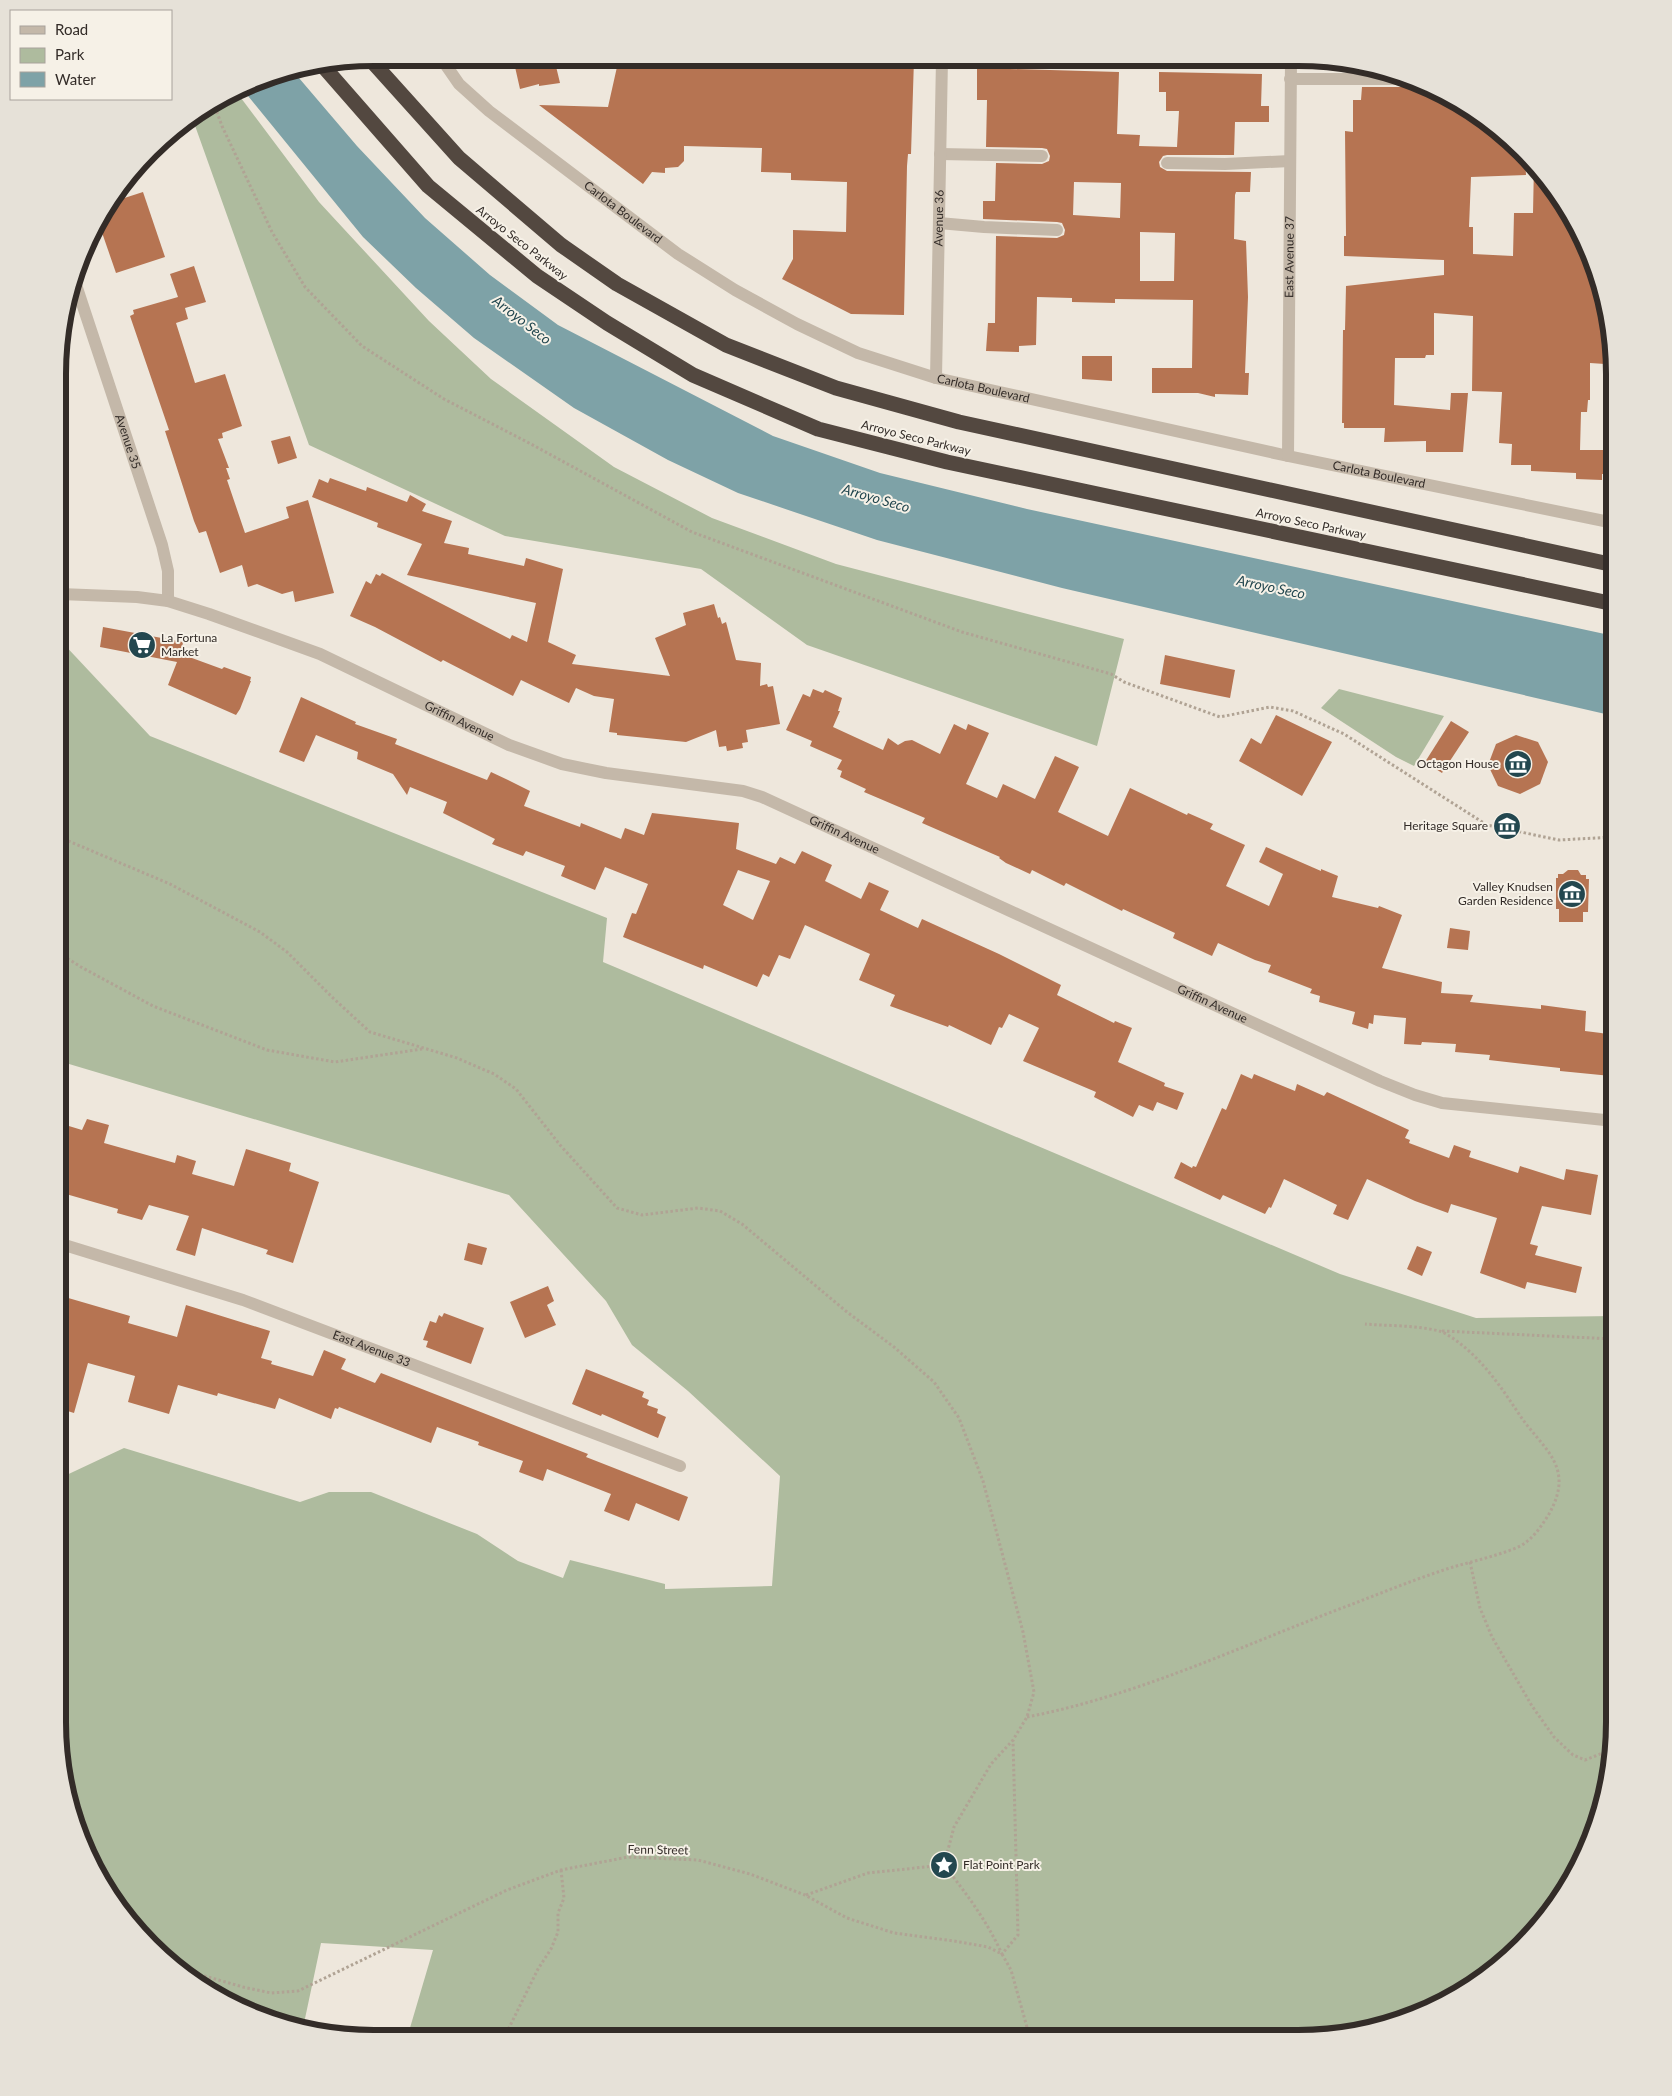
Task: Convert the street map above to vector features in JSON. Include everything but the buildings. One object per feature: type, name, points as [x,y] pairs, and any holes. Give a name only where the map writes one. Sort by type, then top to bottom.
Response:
[{"type":"highway","name":"Arroyo Seco Parkway","points":[[377,66],[459,158],[561,245],[617,284],[726,345],[836,388],[959,422],[1606,563]]},
{"type":"highway","name":"Arroyo Seco Parkway","points":[[327,70],[428,186],[537,276],[607,323],[693,375],[818,428],[947,462],[1606,602]]},
{"type":"street","name":"Carlota Boulevard","points":[[447,66],[459,84],[489,111],[678,254],[735,290],[796,324],[858,353],[936,378],[1288,456],[1606,522]]},
{"type":"street","name":"Avenue 36","points":[[936,378],[942,66]]},
{"type":"street","name":"East Avenue 37","points":[[1288,456],[1290,66]]},
{"type":"street","points":[[1290,79],[1384,79]]},
{"type":"street","points":[[940,154],[1042,156]]},
{"type":"street","points":[[1167,163],[1225,164],[1290,161]]},
{"type":"street","points":[[939,223],[1057,230]]},
{"type":"street","name":"Avenue 35","points":[[78,291],[162,545],[168,571],[168,601]]},
{"type":"street","name":"Griffin Avenue","points":[[66,594],[138,597],[168,601],[320,654],[536,756],[606,773],[743,791],[762,797],[1362,1073],[1414,1095],[1450,1104],[1606,1120]]},
{"type":"street","name":"East Avenue 33","points":[[66,1245],[243,1300],[680,1466]]},
{"type":"path","points":[[216,110],[272,232],[305,287],[362,346],[444,399],[692,532],[962,632],[1111,674],[1124,682],[1220,717],[1270,707],[1293,711],[1344,734],[1487,825],[1559,840],[1606,837]]},
{"type":"path","points":[[66,840],[170,884],[260,932],[287,952],[370,1032],[464,1061],[494,1074],[516,1089],[560,1145],[617,1208],[642,1215],[698,1208],[720,1210],[742,1224],[847,1312],[894,1347],[934,1382],[959,1418],[983,1481],[1023,1632],[1034,1692],[1028,1717],[1013,1740],[991,1764],[954,1828],[944,1865]]},
{"type":"path","points":[[66,957],[153,1006],[267,1050],[335,1062],[424,1049]]},
{"type":"path","points":[[1365,1324],[1441,1331],[1606,1339]]},
{"type":"path","points":[[1028,1717],[1062,1710],[1155,1682],[1221,1658],[1349,1605],[1470,1562],[1518,1548],[1534,1536],[1550,1512],[1558,1491],[1559,1469],[1547,1448],[1523,1421],[1495,1379],[1476,1356],[1441,1331]]},
{"type":"path","points":[[1470,1562],[1480,1608],[1492,1636],[1532,1706],[1554,1737],[1573,1755],[1585,1760],[1604,1752]]},
{"type":"path","points":[[1002,1954],[1018,1935],[1013,1740]]},
{"type":"path","name":"Fenn Street","points":[[198,1974],[272,1993],[298,1991],[507,1890],[561,1870],[628,1857],[698,1860],[750,1874],[805,1895],[847,1918],[894,1934],[954,1940],[988,1947],[1002,1954]]},
{"type":"path","points":[[805,1895],[868,1873],[944,1865]]},
{"type":"path","points":[[944,1865],[968,1896],[992,1933],[1011,1970],[1028,2030]]},
{"type":"path","points":[[508,2030],[538,1969],[551,1950],[558,1932],[558,1913],[564,1898],[561,1870]]},
{"type":"green space","points":[[240,97],[319,202],[429,321],[491,379],[614,467],[712,518],[836,564],[1124,639],[1097,746],[807,645],[701,569],[505,536],[309,445],[195,124]]},
{"type":"green space","points":[[66,646],[150,736],[607,918],[603,962],[1340,1274],[1476,1318],[1606,1316],[1605,1742],[1600,1782],[1589,1821],[1574,1858],[1554,1893],[1516,1940],[1469,1978],[1452,1988],[1416,2006],[1378,2019],[1358,2024],[1318,2029],[409,2030],[433,1950],[321,1943],[304,2022],[256,2006],[203,1978],[156,1940],[118,1893],[98,1858],[77,1802],[69,1762],[66,1722],[66,1475],[124,1448],[300,1502],[329,1492],[371,1492],[477,1534],[518,1561],[563,1578],[570,1560],[665,1584],[665,1589],[772,1586],[780,1476],[688,1391],[632,1345],[606,1301],[509,1195],[66,1063]]},
{"type":"green space","points":[[1339,689],[1444,716],[1414,766],[1396,757],[1321,708]]},
{"type":"water","name":"Arroyo Seco","points":[[297,76],[357,146],[425,218],[490,275],[558,325],[773,436],[880,473],[1027,509],[1606,634],[1606,714],[1062,588],[877,540],[738,493],[668,460],[574,408],[474,338],[416,288],[363,237],[247,94]]},
{"type":"place","name":"La Fortuna Market","points":[[142,645]]},
{"type":"place","name":"Octagon House","points":[[1518,764]]},
{"type":"place","name":"Heritage Square","points":[[1507,826]]},
{"type":"place","name":"Valley Knudsen Garden Residence","points":[[1572,894]]},
{"type":"place","name":"Flat Point Park","points":[[944,1865]]}]
